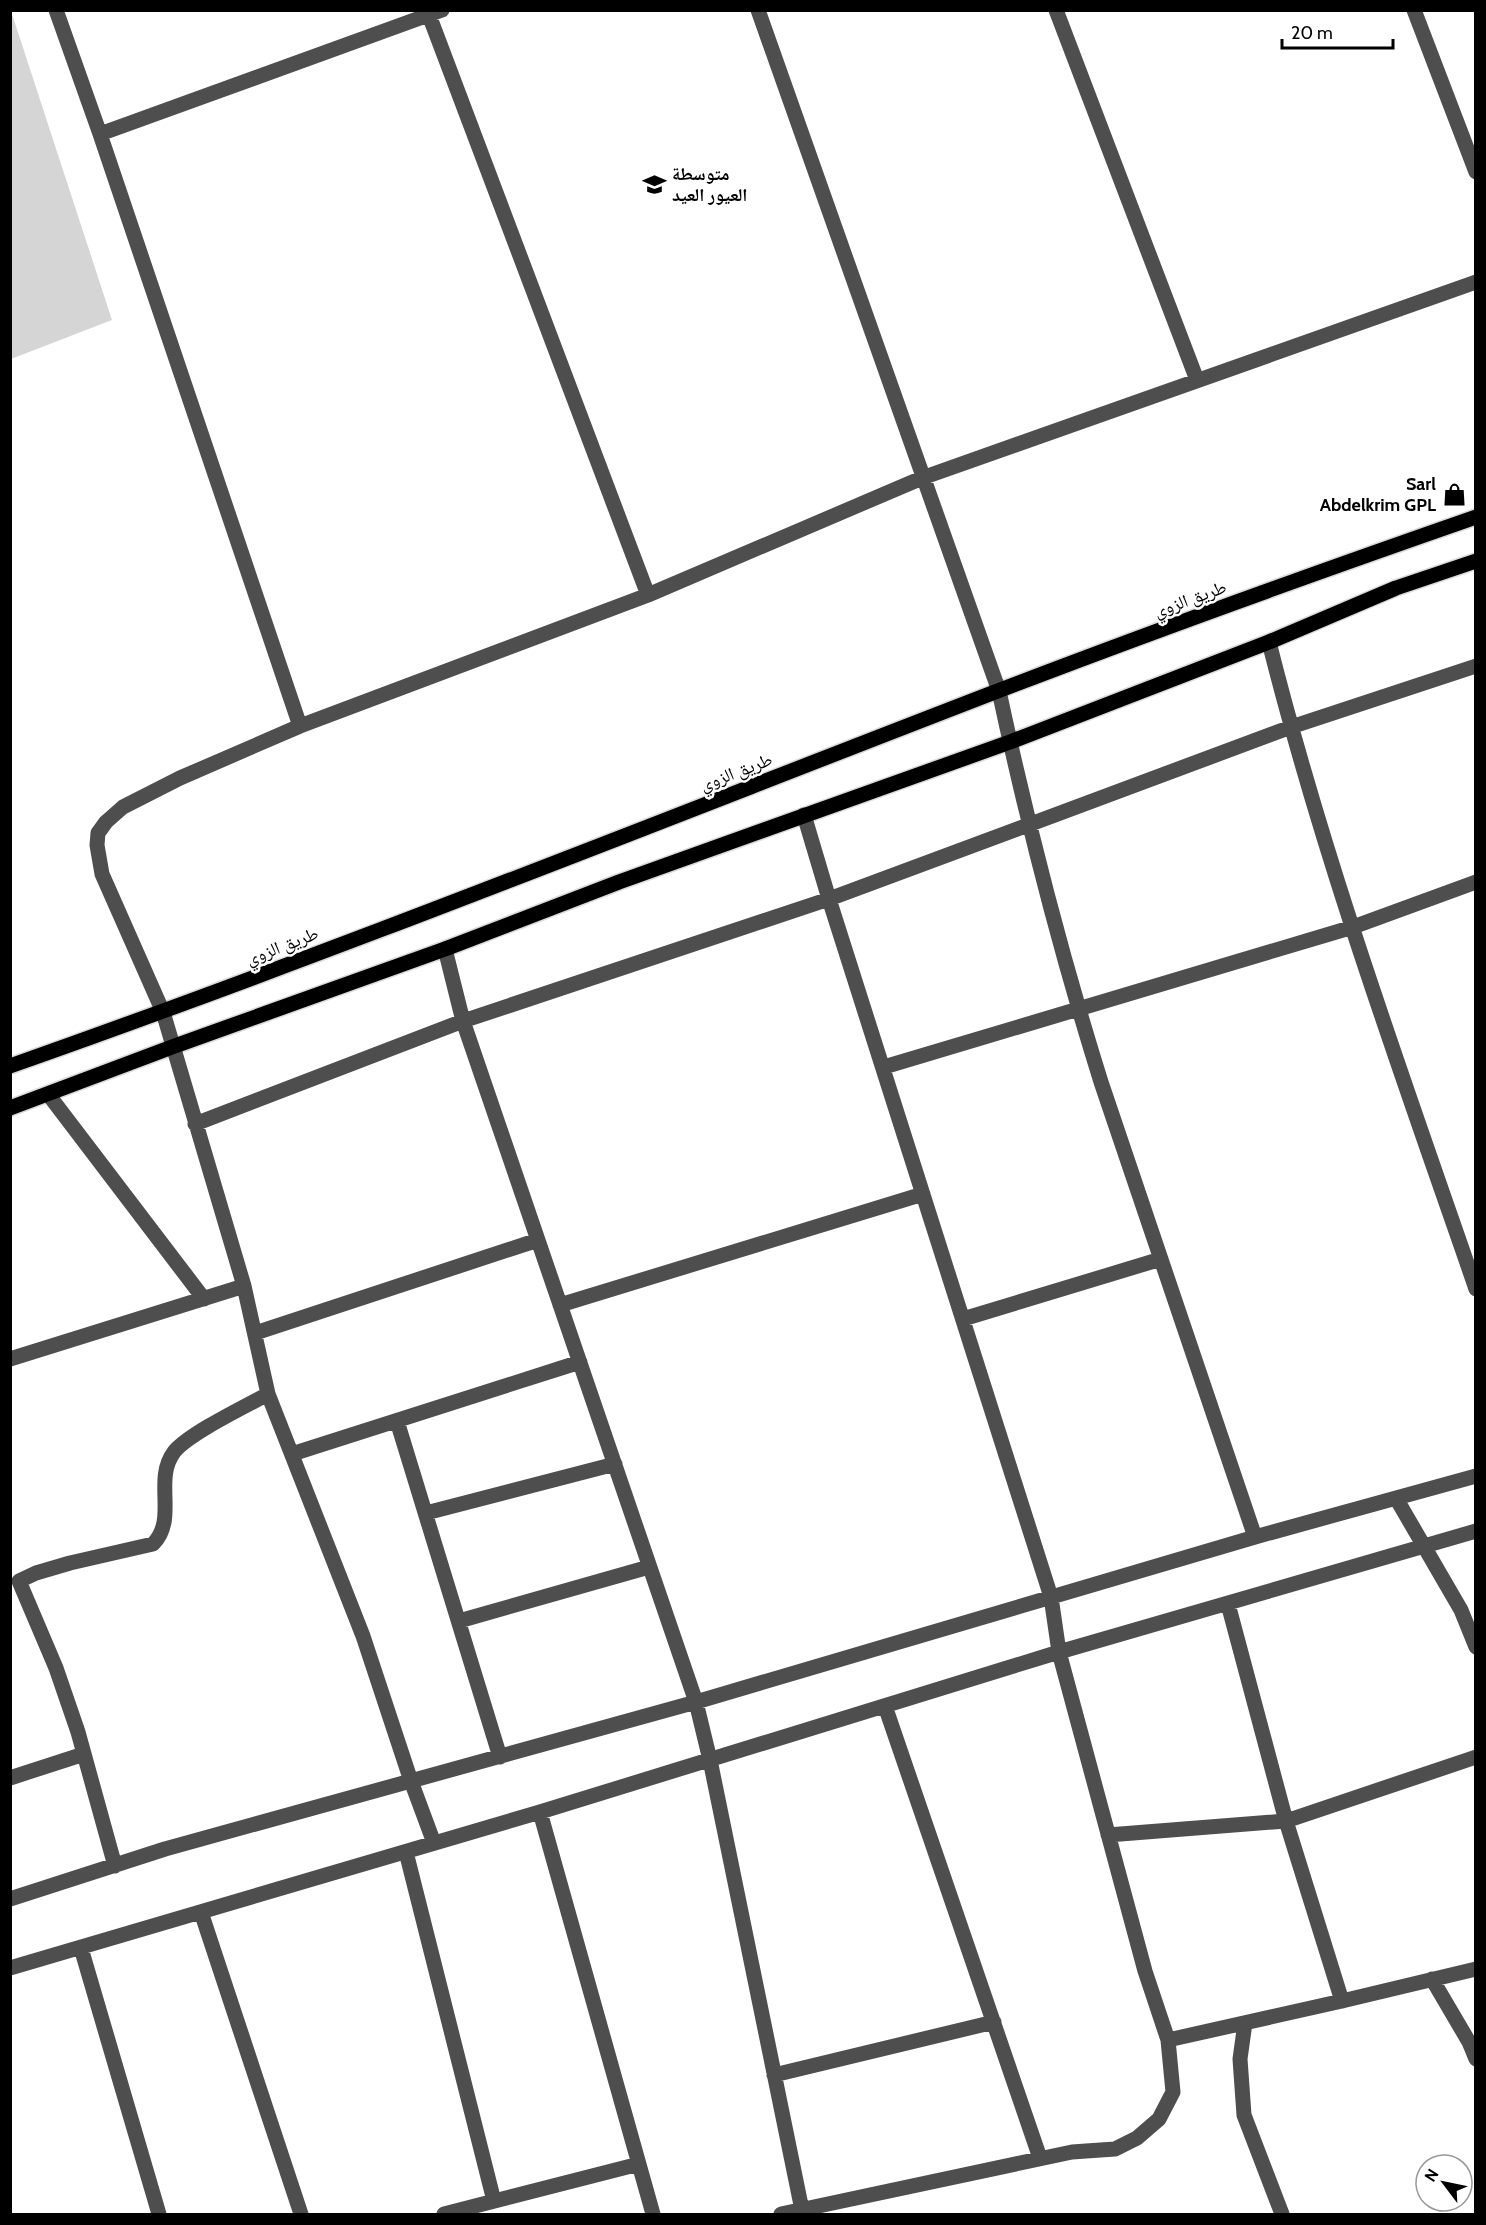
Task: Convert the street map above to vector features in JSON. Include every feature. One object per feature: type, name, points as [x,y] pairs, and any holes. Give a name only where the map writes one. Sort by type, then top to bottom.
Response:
[{"type":"main road","name":"طريق الزوي","points":[[10,1066],[163,1012],[999,691],[1330,568],[1476,517]]},
{"type":"main road","points":[[10,1108],[172,1047],[446,949],[619,882],[1010,742],[1269,642],[1396,588],[1476,561]]},
{"type":"street","points":[[56,10],[300,726]]},
{"type":"street","points":[[758,10],[999,691],[1030,823],[1079,1010],[1101,1082],[1255,1537]]},
{"type":"street","points":[[1056,10],[1197,380]]},
{"type":"street","points":[[1414,10],[1476,172]]},
{"type":"street","points":[[100,134],[436,13],[648,595]]},
{"type":"street","points":[[434,1843],[363,1636],[268,1394],[244,1286],[163,1012],[102,874],[97,845],[98,833],[106,822],[123,807],[180,778],[300,726],[648,595],[922,478],[1476,282]]},
{"type":"street","points":[[1269,642],[1291,727],[1353,927],[1471,1262],[1476,1289]]},
{"type":"street","points":[[195,1124],[463,1021],[829,899],[1291,727],[1476,666]]},
{"type":"street","points":[[780,2214],[1040,2158],[1071,2152],[1115,2149],[1137,2138],[1159,2119],[1173,2092],[1168,2040],[1146,1971],[1059,1652],[1051,1597],[804,815]]},
{"type":"street","points":[[884,1067],[1353,927],[1476,882]]},
{"type":"street","points":[[446,949],[463,1021],[696,1702],[710,1760],[802,2210]]},
{"type":"street","points":[[48,1094],[204,1299]]},
{"type":"street","points":[[560,1305],[923,1194]]},
{"type":"street","points":[[255,1333],[538,1240]]},
{"type":"street","points":[[963,1319],[1161,1259]]},
{"type":"street","points":[[10,1359],[244,1286]]},
{"type":"street","points":[[292,1454],[580,1362]]},
{"type":"street","points":[[115,1866],[84,1754],[56,1668],[15,1583],[36,1573],[70,1563],[153,1544],[159,1538],[163,1528],[164,1475],[174,1451],[200,1432],[268,1394]]},
{"type":"street","points":[[398,1421],[500,1756]]},
{"type":"street","points":[[426,1513],[615,1464]]},
{"type":"street","points":[[10,1899],[165,1849],[696,1702],[1255,1537],[1476,1476]]},
{"type":"street","points":[[1396,1498],[1461,1610],[1476,1647]]},
{"type":"street","points":[[10,1968],[540,1812],[1059,1652],[1228,1605],[1476,1531]]},
{"type":"street","points":[[459,1622],[649,1567]]},
{"type":"street","points":[[1228,1605],[1286,1821],[1342,2001]]},
{"type":"street","points":[[885,1706],[1040,2158]]},
{"type":"street","points":[[10,1778],[84,1754]]},
{"type":"street","points":[[1108,1835],[1286,1821],[1476,1757]]},
{"type":"street","points":[[540,1812],[653,2214]]},
{"type":"street","points":[[406,1852],[494,2201]]},
{"type":"street","points":[[201,1912],[301,2214]]},
{"type":"street","points":[[81,1948],[159,2214]]},
{"type":"street","points":[[1168,2040],[1476,1969]]},
{"type":"street","points":[[1432,1979],[1469,2042],[1476,2060]]},
{"type":"street","points":[[774,2075],[994,2022]]},
{"type":"street","points":[[1245,2023],[1240,2059],[1244,2115],[1282,2214]]},
{"type":"street","points":[[444,2214],[639,2164]]},
{"type":"shaded area","points":[[11,11],[112,320],[10,359]]},
{"type":"place","name":"متوسطة العيور العيد","points":[[654,184]]},
{"type":"place","name":"Sarl Abdelkrim GPL","points":[[1454,494]]}]
